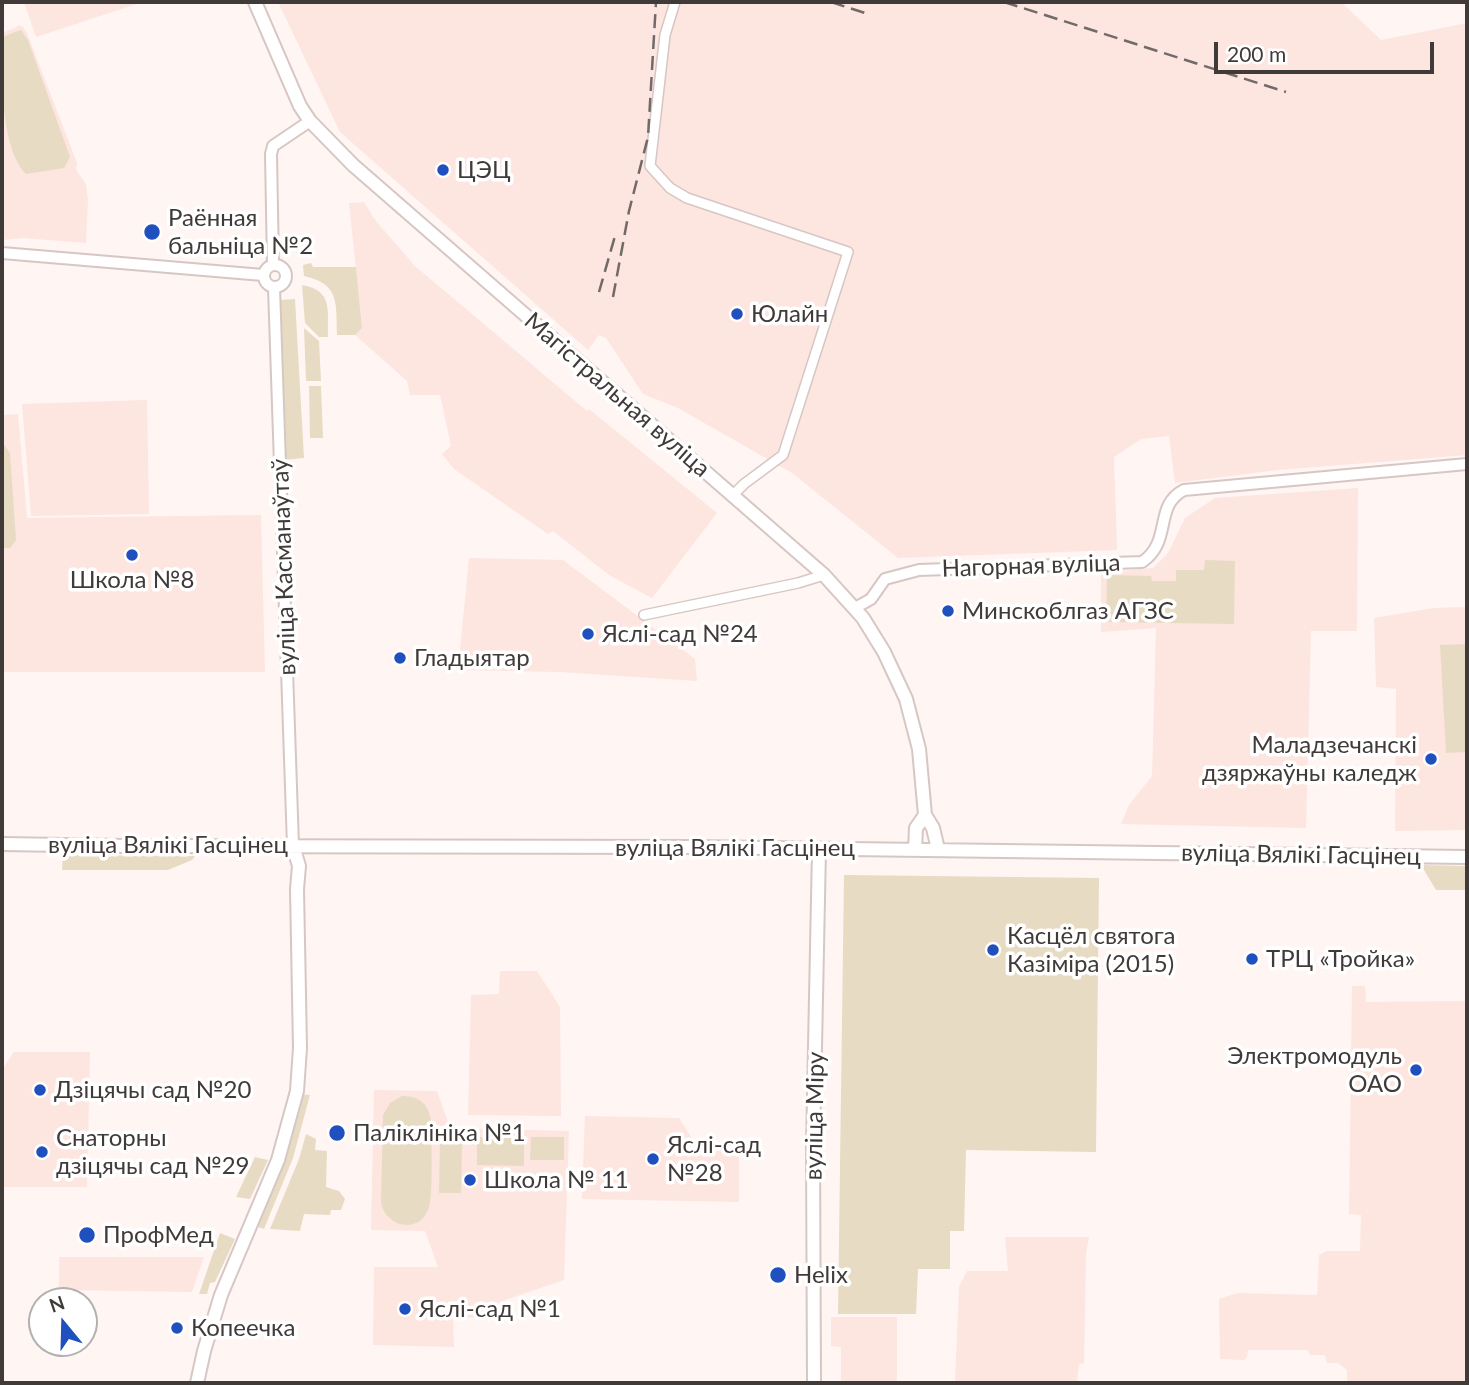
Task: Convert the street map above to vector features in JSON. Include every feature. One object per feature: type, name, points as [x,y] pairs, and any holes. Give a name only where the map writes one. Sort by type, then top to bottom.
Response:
[{"type":"main road","name":"Магістральная вуліца","points":[[255,2],[295,97],[310,121],[353,164],[824,575],[855,608],[884,652],[906,699],[919,749],[925,815]]},
{"type":"main road","points":[[915,849],[916,828],[925,815],[933,828],[937,849]]},
{"type":"main road","name":"вуліца Вялікі Гасцінец","points":[[2,844],[937,849],[1467,857]]},
{"type":"main road","points":[[197,1383],[221,1295],[278,1160],[297,1091],[300,1048],[297,889],[292,866],[293,846]]},
{"type":"main road","name":"вуліца Міру","points":[[814,1383],[813,1146],[819,849]]},
{"type":"street","points":[[675,2],[665,35],[650,166],[670,188],[687,198],[848,252],[783,455],[732,496]]},
{"type":"street","points":[[273,265],[273,146],[310,121]]},
{"type":"street","points":[[2,253],[263,275]]},
{"type":"street","points":[[263,275],[273,265]]},
{"type":"street","points":[[263,275],[266,284],[274,288],[283,284],[286,277],[282,268],[273,265]]},
{"type":"street","name":"вуліца Касманаўтаў","points":[[274,288],[293,846]]},
{"type":"street","name":"Нагорная вуліца","points":[[855,608],[871,599],[885,579],[919,570],[1142,562],[1159,544],[1167,507],[1178,493],[1184,490],[1467,464]]},
{"type":"street","points":[[644,615],[798,583],[824,575]]},
{"type":"shaded area","points":[[24,2],[143,2],[36,37]]},
{"type":"shaded area","points":[[278,2],[1341,2],[1381,40],[1467,23],[1467,455],[1278,470],[1175,483],[1169,436],[1141,439],[1114,457],[1117,550],[898,558],[792,473],[678,408],[643,394],[606,338],[599,335],[588,350],[340,132]]},
{"type":"shaded area","points":[[17,25],[22,26],[27,33],[77,163],[76,170],[86,184],[86,243],[23,238],[2,240],[2,33]]},
{"type":"shaded area","points":[[21,30],[28,40],[70,157],[64,168],[26,174],[11,147],[4,110],[2,37]]},
{"type":"shaded area","points":[[364,202],[375,220],[415,266],[587,411],[589,409],[717,513],[652,598],[609,575],[553,531],[548,534],[454,469],[442,454],[451,446],[440,395],[410,395],[407,381],[355,335],[362,327],[349,203]]},
{"type":"shaded area","points":[[311,263],[313,267],[356,267],[362,328],[355,335],[337,335],[334,296],[324,284],[304,276],[303,265]]},
{"type":"shaded area","points":[[302,285],[312,288],[324,297],[328,311],[328,337],[319,337],[305,323]]},
{"type":"shaded area","points":[[295,299],[304,458],[284,460],[280,300]]},
{"type":"shaded area","points":[[304,328],[319,341],[321,381],[306,381]]},
{"type":"shaded area","points":[[309,386],[321,386],[323,438],[310,438]]},
{"type":"shaded area","points":[[147,400],[149,514],[31,516],[22,404]]},
{"type":"shaded area","name":"Школа №8","points":[[18,414],[27,518],[261,515],[265,672],[2,672],[2,415]]},
{"type":"shaded area","points":[[2,442],[10,453],[16,540],[10,548],[2,548]]},
{"type":"shaded area","points":[[1358,488],[1357,631],[1311,631],[1306,828],[1121,824],[1129,805],[1152,776],[1156,628],[1101,632],[1101,573],[1153,568],[1168,553],[1185,518],[1215,498]]},
{"type":"shaded area","points":[[469,558],[563,560],[695,659],[697,681],[560,672],[458,670]]},
{"type":"shaded area","points":[[1205,560],[1235,561],[1234,624],[1106,622],[1107,575],[1151,576],[1152,581],[1176,581],[1176,570],[1204,570]]},
{"type":"shaded area","name":"Маладзечанскі дзяржаўны каледж","points":[[1467,607],[1467,830],[1395,831],[1396,689],[1376,687],[1374,618],[1434,608]]},
{"type":"shaded area","points":[[1467,644],[1467,752],[1446,753],[1440,645]]},
{"type":"shaded area","points":[[63,855],[195,856],[192,860],[168,870],[62,870]]},
{"type":"shaded area","points":[[1421,865],[1467,866],[1467,890],[1436,890]]},
{"type":"shaded area","points":[[844,875],[1099,878],[1096,1152],[966,1150],[964,1231],[950,1231],[950,1269],[918,1269],[916,1314],[838,1314]]},
{"type":"shaded area","points":[[500,971],[537,971],[560,1007],[561,1116],[468,1115],[471,995],[499,994]]},
{"type":"shaded area","points":[[1352,986],[1365,986],[1366,1002],[1467,1001],[1467,1383],[1347,1383],[1347,1370],[1338,1363],[1327,1363],[1325,1355],[1310,1355],[1308,1350],[1248,1350],[1244,1360],[1220,1359],[1219,1299],[1238,1293],[1317,1295],[1319,1255],[1327,1251],[1360,1251],[1361,1215],[1349,1214]]},
{"type":"shaded area","points":[[14,1052],[90,1052],[87,1187],[2,1187],[2,1070]]},
{"type":"shaded area","name":"Школа № 11","points":[[374,1090],[437,1091],[450,1128],[569,1131],[564,1280],[505,1300],[504,1317],[453,1318],[454,1347],[373,1345],[374,1267],[438,1267],[425,1231],[371,1230]]},
{"type":"shaded area","points":[[300,1094],[310,1095],[293,1158],[264,1229],[255,1226]]},
{"type":"shaded area","points":[[402,1096],[422,1102],[431,1121],[430,1203],[423,1218],[409,1225],[394,1221],[388,1216],[381,1201],[383,1115],[390,1103]]},
{"type":"shaded area","points":[[585,1116],[679,1118],[698,1148],[739,1149],[739,1202],[582,1199]]},
{"type":"shaded area","points":[[306,1134],[316,1139],[315,1150],[327,1151],[326,1187],[339,1191],[345,1199],[341,1210],[331,1210],[330,1215],[304,1214],[300,1231],[270,1229],[299,1159]]},
{"type":"shaded area","points":[[477,1137],[524,1137],[524,1166],[477,1165]]},
{"type":"shaded area","points":[[531,1137],[564,1137],[564,1160],[530,1160]]},
{"type":"shaded area","points":[[440,1143],[462,1143],[461,1193],[439,1193]]},
{"type":"shaded area","points":[[255,1157],[268,1160],[250,1199],[236,1197]]},
{"type":"shaded area","points":[[220,1233],[235,1239],[215,1282],[210,1283],[207,1294],[199,1294]]},
{"type":"shaded area","points":[[1005,1237],[1089,1237],[1086,1254],[1084,1363],[1079,1364],[1077,1383],[955,1383],[959,1287],[967,1271],[1008,1271]]},
{"type":"shaded area","points":[[59,1257],[204,1257],[192,1292],[98,1291],[98,1287],[59,1287]]},
{"type":"shaded area","points":[[831,1317],[897,1317],[897,1383],[841,1383],[841,1347],[831,1346]]},
{"type":"railway","points":[[613,297],[629,211],[648,137],[656,2]]},
{"type":"railway","points":[[831,2],[868,14]]},
{"type":"railway","points":[[1004,2],[1286,92]]},
{"type":"railway","points":[[599,292],[615,236]]},
{"type":"place","name":"ЦЭЦ","points":[[443,170]]},
{"type":"place","name":"Раённая бальніца №2","points":[[152,232]]},
{"type":"place","name":"Юлайн","points":[[737,314]]},
{"type":"place","name":"Школа №8","points":[[132,555]]},
{"type":"place","name":"Минскоблгаз АГЗС","points":[[948,611]]},
{"type":"place","name":"Яслі-сад №24","points":[[588,634]]},
{"type":"place","name":"Гладыятар","points":[[400,658]]},
{"type":"place","name":"Маладзечанскі дзяржаўны каледж","points":[[1431,759]]},
{"type":"place","name":"Касцёл святога Казіміра (2015)","points":[[993,950]]},
{"type":"place","name":"ТРЦ «Тройка»","points":[[1252,959]]},
{"type":"place","name":"Электромодуль ОАО","points":[[1416,1070]]},
{"type":"place","name":"Дзіцячы сад №20","points":[[40,1090]]},
{"type":"place","name":"Паліклініка №1","points":[[337,1133]]},
{"type":"place","name":"Снаторны дзіцячы сад №29","points":[[42,1152]]},
{"type":"place","name":"Яслі-сад №28","points":[[653,1159]]},
{"type":"place","name":"Школа № 11","points":[[470,1180]]},
{"type":"place","name":"ПрофМед","points":[[87,1235]]},
{"type":"place","name":"Helix","points":[[778,1275]]},
{"type":"place","name":"Яслі-сад №1","points":[[405,1309]]},
{"type":"place","name":"Копеечка","points":[[177,1328]]}]
